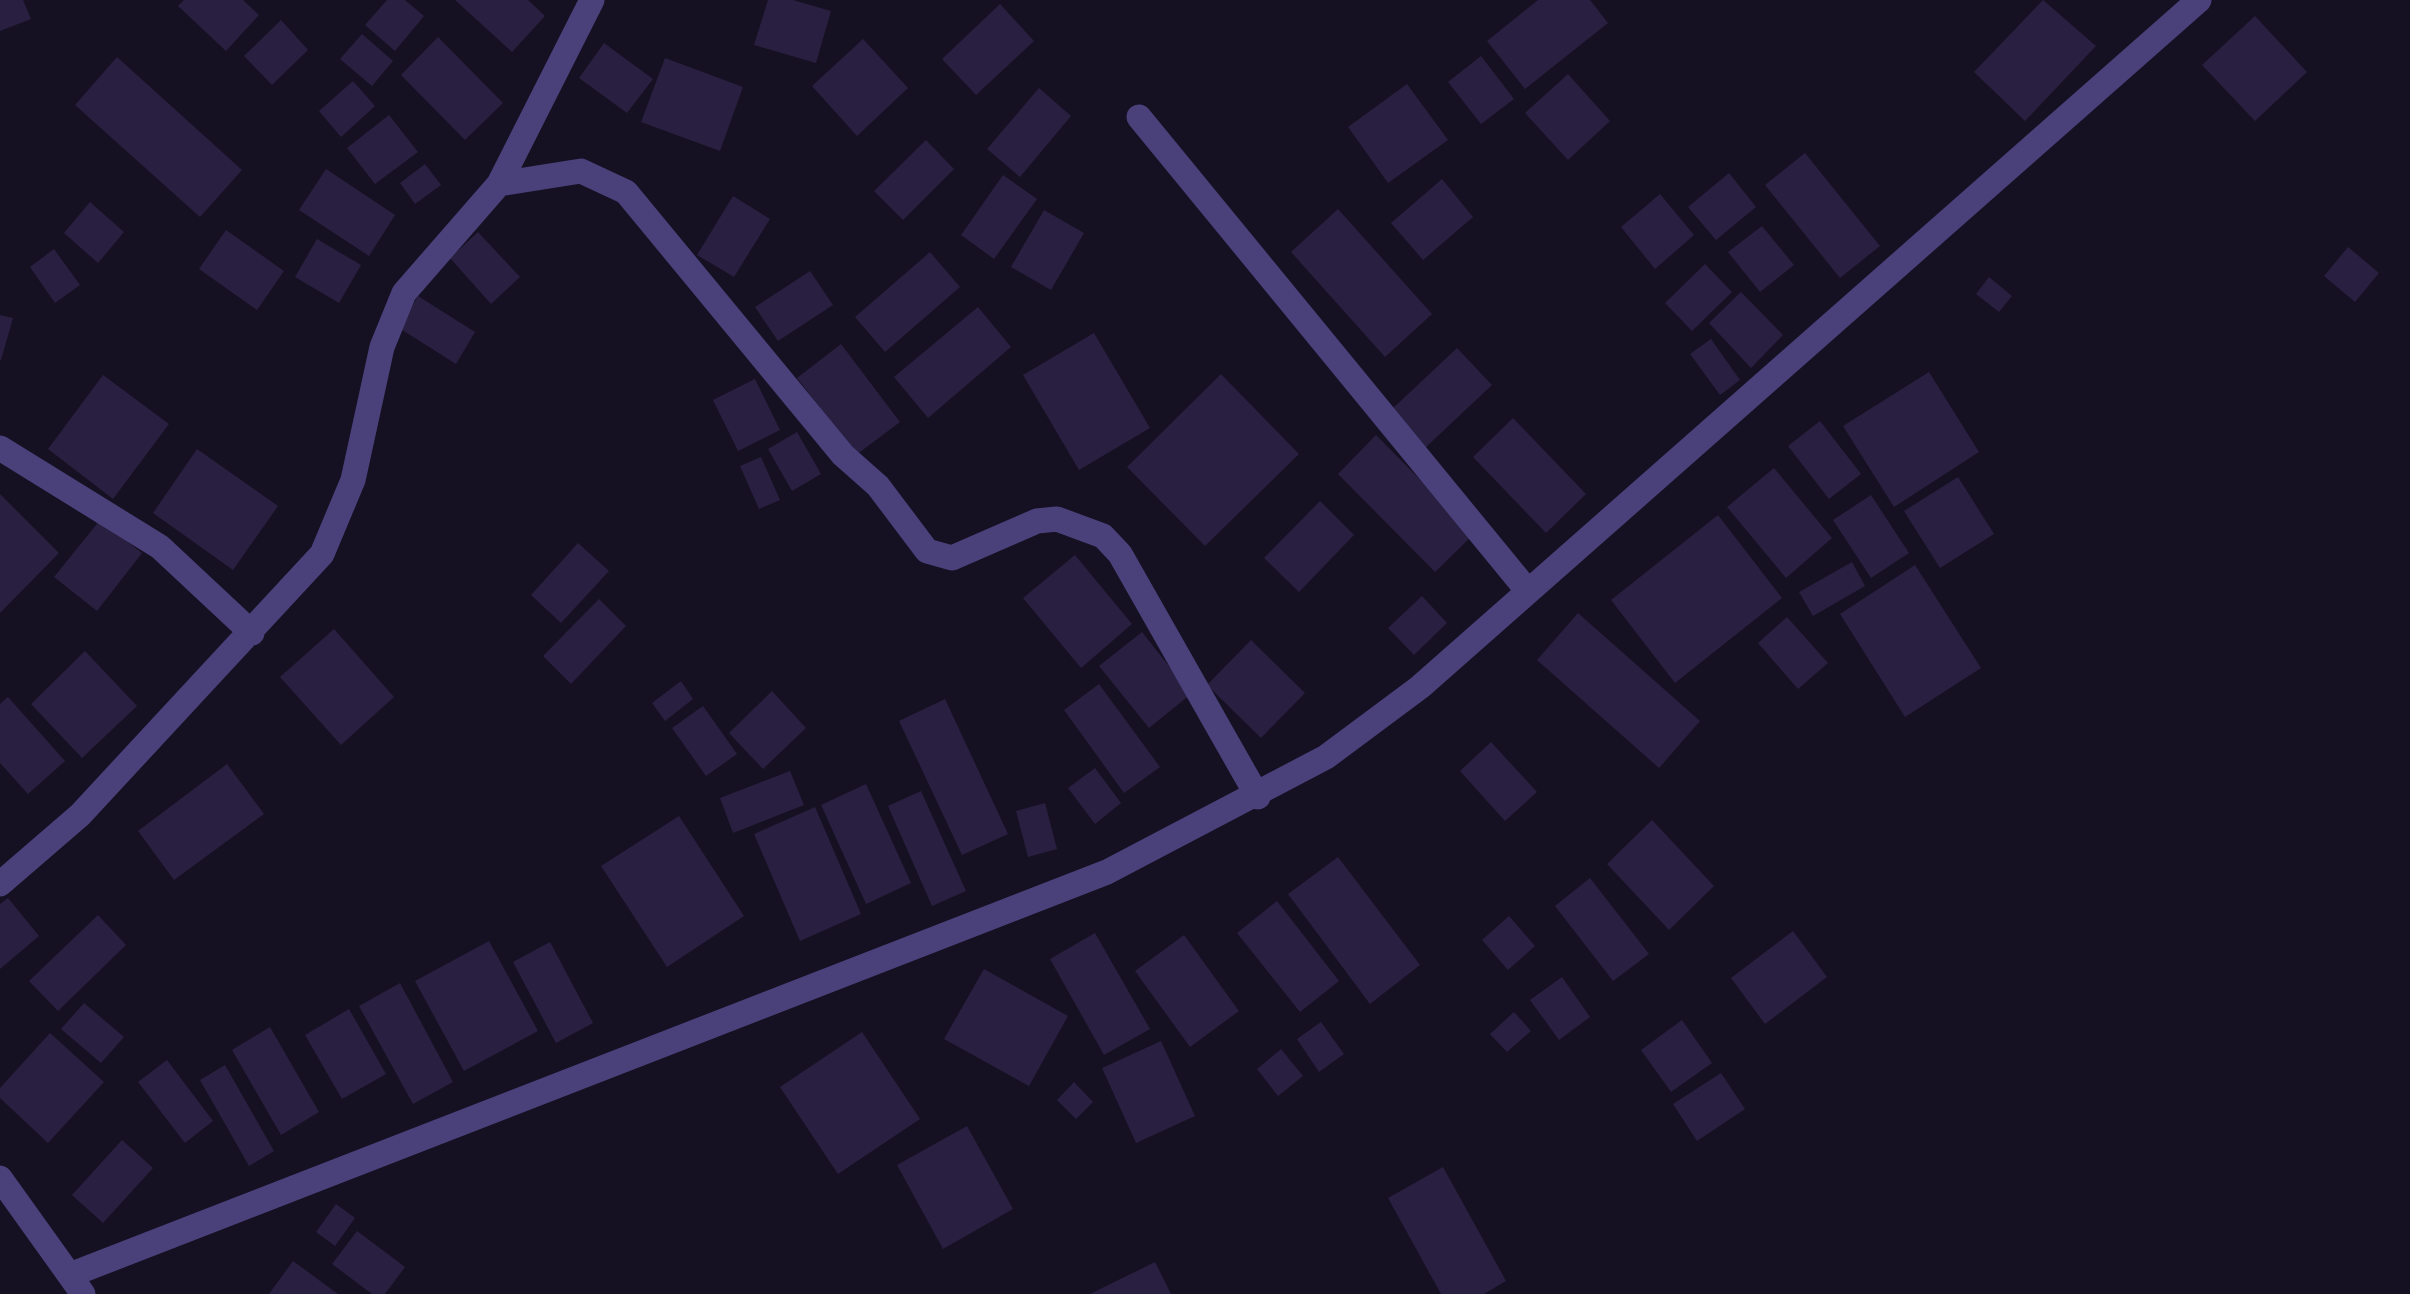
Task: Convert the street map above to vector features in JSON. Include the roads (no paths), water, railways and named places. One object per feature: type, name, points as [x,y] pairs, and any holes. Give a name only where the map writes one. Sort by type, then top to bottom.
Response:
[{"type":"street","points":[[0,884],[80,815],[322,554],[353,480],[378,363],[404,293],[498,184],[592,0]]},
{"type":"street","points":[[0,1178],[77,1284],[1107,872],[1258,797],[1326,757],[1404,698],[2199,0]]},
{"type":"street","points":[[1138,117],[1528,590]]},
{"type":"street","points":[[498,184],[582,170],[626,192],[830,440],[878,486],[927,551],[952,558],[1037,522],[1057,520],[1102,536],[1120,554],[1258,797]]},
{"type":"street","points":[[0,448],[160,547],[252,633]]}]
